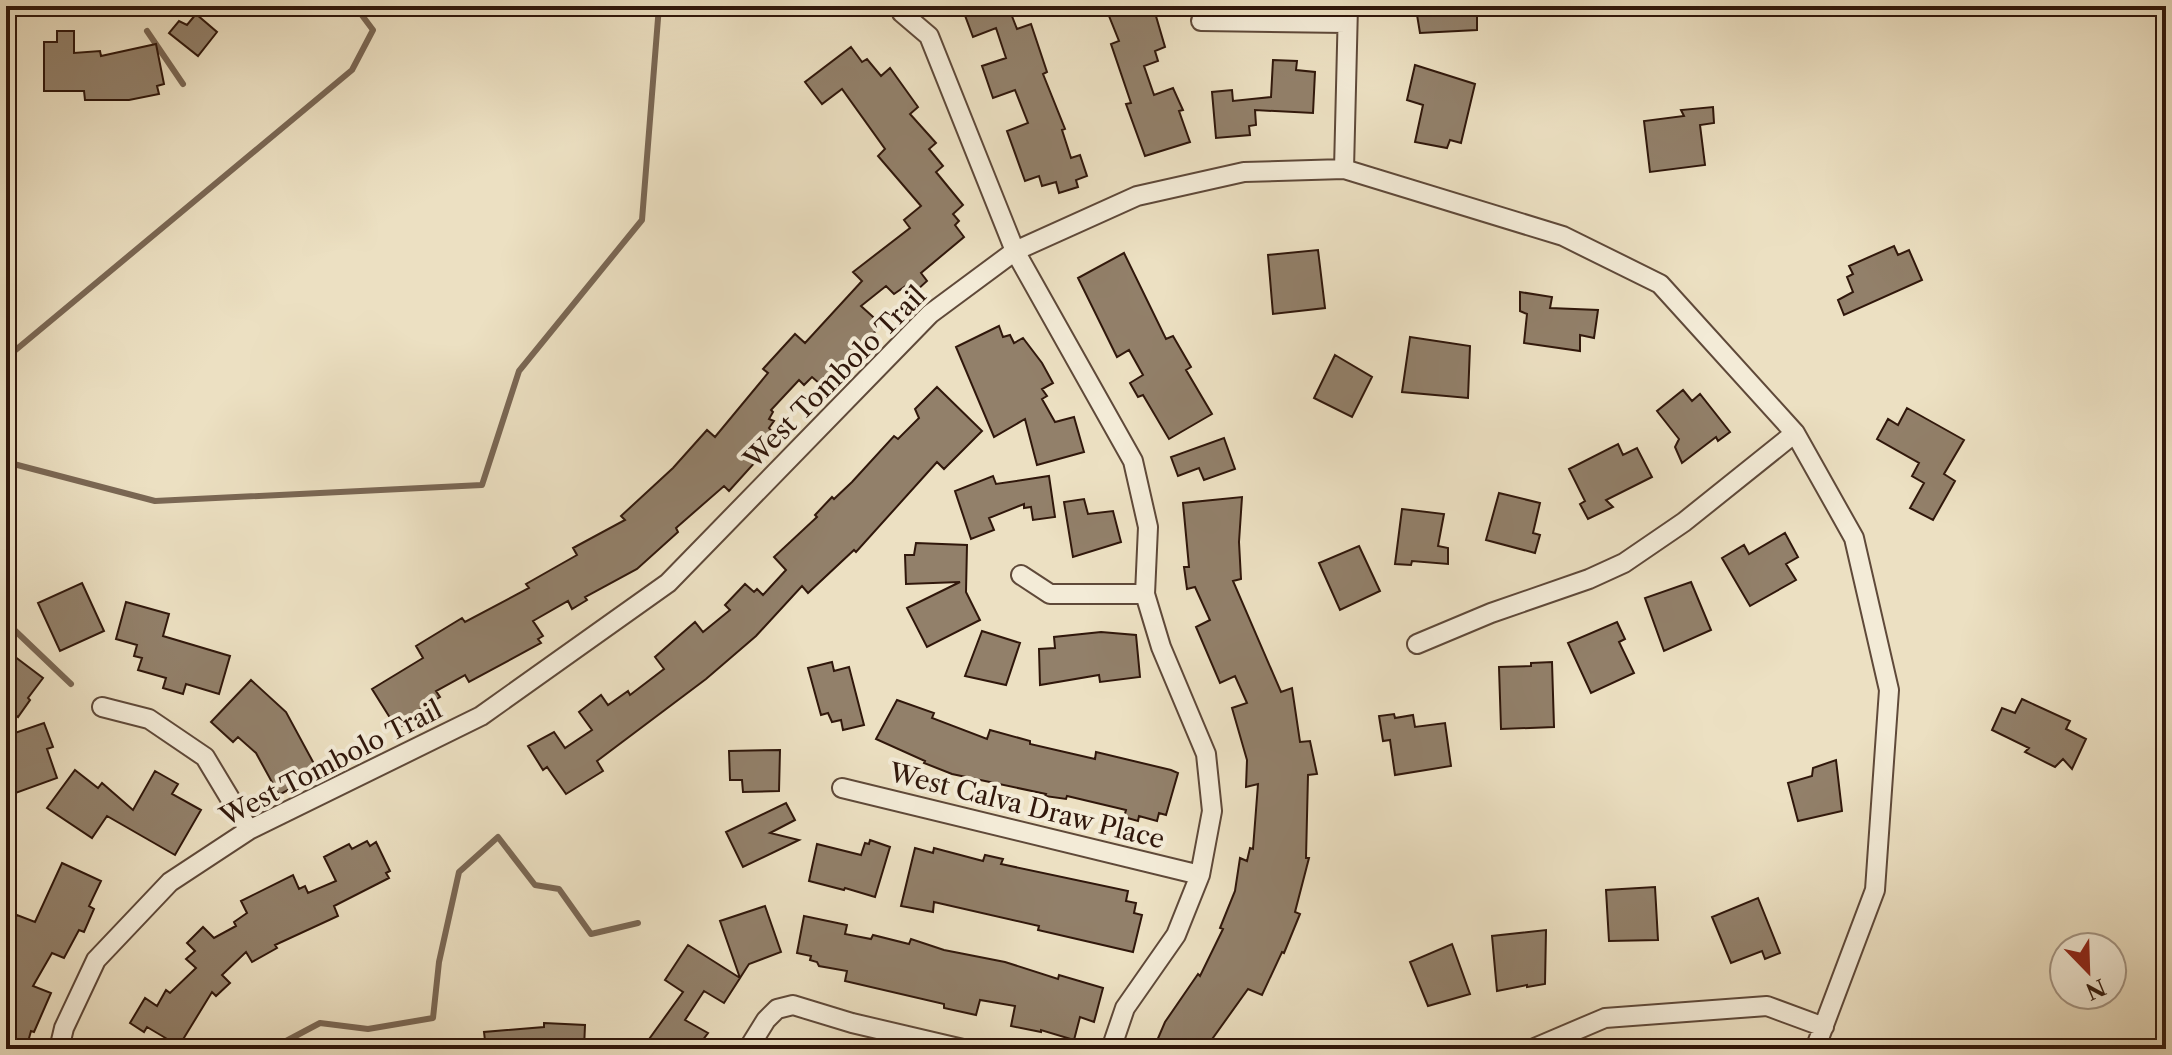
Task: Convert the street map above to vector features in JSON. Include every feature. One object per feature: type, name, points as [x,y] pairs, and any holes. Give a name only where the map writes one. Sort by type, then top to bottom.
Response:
[{"type":"street","points":[[902,13],[929,36],[1015,251],[1133,461],[1148,527],[1145,594],[1161,647],[1206,754],[1212,811],[1200,875],[1176,935],[1125,1008],[1111,1049]]},
{"type":"street","points":[[1201,21],[1347,15],[1344,169]]},
{"type":"street","name":"West Tombolo Trail","points":[[59,1049],[64,1028],[96,960],[170,882],[249,830],[481,716],[668,583],[930,314],[1015,251],[1137,196],[1244,172],[1344,169],[1563,236],[1660,284],[1795,433],[1854,538],[1889,690],[1875,890],[1815,1049]]},
{"type":"street","points":[[1417,644],[1624,563],[1684,522],[1795,433]]},
{"type":"street","points":[[1021,575],[1050,594],[1145,594]]},
{"type":"street","points":[[102,707],[149,719],[205,757],[249,830]]},
{"type":"street","name":"West Calva Draw Place","points":[[842,788],[1200,875]]},
{"type":"street","points":[[748,1049],[766,1020],[777,1009],[793,1005],[852,1023],[963,1049]]},
{"type":"street","points":[[1532,1049],[1605,1018],[1767,1006],[1824,1027]]},
{"type":"building","points":[[974,6],[1008,6],[1017,29],[1031,24],[1047,72],[1043,74],[1065,129],[1062,130],[1071,158],[1080,155],[1087,176],[1076,180],[1078,187],[1059,193],[1056,182],[1042,186],[1039,176],[1025,181],[1007,131],[1028,123],[1015,90],[993,98],[982,66],[1006,58],[996,28],[973,37],[963,10]]},
{"type":"building","points":[[1105,6],[1153,6],[1165,47],[1155,51],[1158,61],[1144,66],[1154,95],[1173,88],[1183,110],[1179,111],[1190,142],[1145,156],[1126,104],[1131,103],[1111,44],[1119,41]]},
{"type":"building","points":[[1435,6],[1477,6],[1477,30],[1420,33],[1417,15],[1437,13]]},
{"type":"building","points":[[196,14],[217,32],[198,56],[169,33],[179,21],[187,25]]},
{"type":"building","points":[[57,31],[74,31],[74,53],[100,51],[101,56],[156,44],[164,84],[157,86],[159,94],[129,100],[85,100],[84,91],[44,91],[44,42],[57,42]]},
{"type":"building","points":[[851,47],[862,62],[867,59],[881,76],[890,68],[918,107],[910,114],[936,143],[929,149],[943,166],[936,172],[963,205],[953,214],[959,221],[955,225],[964,237],[921,273],[927,281],[915,292],[907,285],[894,294],[886,286],[861,306],[882,325],[820,384],[812,377],[804,385],[799,380],[771,410],[769,419],[774,421],[769,428],[777,438],[729,491],[724,486],[676,528],[678,532],[637,569],[585,597],[587,600],[572,609],[568,601],[533,621],[543,636],[538,639],[541,643],[469,682],[465,675],[436,691],[440,697],[419,710],[421,715],[397,729],[372,689],[423,658],[416,646],[462,618],[465,622],[529,588],[526,584],[577,555],[573,548],[625,520],[621,516],[673,468],[707,430],[715,437],[768,373],[763,369],[795,334],[805,343],[862,281],[853,272],[910,228],[904,220],[921,206],[878,156],[885,149],[842,89],[822,104],[805,82]]},
{"type":"building","points":[[1273,60],[1297,61],[1296,70],[1315,72],[1313,113],[1255,110],[1256,125],[1249,126],[1250,135],[1216,138],[1212,92],[1232,90],[1233,101],[1271,97]]},
{"type":"building","points":[[1415,65],[1475,84],[1461,143],[1450,140],[1447,148],[1415,142],[1423,105],[1407,100]]},
{"type":"building","points":[[1713,107],[1714,123],[1700,125],[1705,165],[1650,172],[1644,121],[1684,116],[1681,110]]},
{"type":"building","points":[[1894,246],[1898,255],[1909,250],[1922,280],[1844,315],[1838,300],[1853,292],[1847,277],[1853,274],[1849,266]]},
{"type":"building","points":[[1318,250],[1325,308],[1273,314],[1268,255]]},
{"type":"building","points":[[1124,253],[1166,339],[1173,336],[1191,367],[1186,370],[1212,414],[1169,439],[1143,395],[1138,397],[1130,383],[1143,375],[1129,350],[1117,357],[1078,278]]},
{"type":"building","points":[[1520,292],[1552,297],[1550,308],[1598,310],[1594,338],[1580,335],[1580,351],[1524,343],[1527,314],[1520,311]]},
{"type":"building","points":[[999,326],[1003,337],[1010,335],[1014,343],[1023,338],[1042,363],[1053,383],[1042,389],[1047,396],[1042,399],[1055,422],[1074,417],[1084,452],[1037,465],[1025,419],[994,437],[956,347]]},
{"type":"building","points":[[1410,337],[1470,346],[1468,398],[1402,392]]},
{"type":"building","points":[[1335,355],[1372,377],[1352,417],[1314,398]]},
{"type":"building","points":[[937,387],[982,431],[944,469],[937,462],[856,552],[854,550],[808,593],[802,586],[756,636],[706,679],[597,761],[603,771],[566,794],[547,767],[543,770],[528,746],[554,732],[565,748],[592,730],[579,712],[601,695],[608,705],[628,691],[630,695],[664,669],[655,657],[695,622],[703,632],[730,610],[725,605],[745,584],[763,595],[786,570],[774,557],[817,517],[815,515],[832,497],[834,499],[852,482],[894,436],[898,439],[919,418],[915,409]]},
{"type":"building","points":[[1683,390],[1692,401],[1700,394],[1730,432],[1718,441],[1716,437],[1682,463],[1675,447],[1679,439],[1657,411]]},
{"type":"building","points":[[1907,408],[1964,440],[1944,474],[1955,481],[1933,520],[1910,508],[1924,483],[1912,476],[1919,463],[1877,439],[1888,419],[1898,425]]},
{"type":"building","points":[[1224,438],[1235,469],[1204,480],[1199,468],[1178,476],[1171,457]]},
{"type":"building","points":[[1618,444],[1623,455],[1637,448],[1652,477],[1606,500],[1613,507],[1588,519],[1580,504],[1585,501],[1569,469]]},
{"type":"building","points":[[993,476],[996,484],[1049,476],[1055,517],[1033,520],[1031,507],[1024,508],[1024,504],[989,518],[994,530],[971,539],[955,491]]},
{"type":"building","points":[[1499,493],[1540,503],[1533,533],[1540,535],[1535,553],[1486,540]]},
{"type":"building","points":[[1242,497],[1239,542],[1241,579],[1233,581],[1281,692],[1292,688],[1300,742],[1310,741],[1317,774],[1308,775],[1306,858],[1309,858],[1295,912],[1300,914],[1262,995],[1248,989],[1205,1049],[1172,1049],[1156,1043],[1165,1022],[1198,974],[1200,976],[1223,929],[1220,928],[1235,891],[1240,858],[1247,861],[1250,848],[1253,849],[1258,784],[1246,787],[1247,760],[1232,708],[1247,703],[1235,676],[1220,683],[1196,627],[1210,620],[1195,587],[1187,589],[1184,567],[1189,567],[1183,503]]},
{"type":"building","points":[[1084,499],[1088,514],[1113,511],[1121,542],[1073,557],[1064,502]]},
{"type":"building","points":[[1402,509],[1444,514],[1438,546],[1448,548],[1448,564],[1412,561],[1411,565],[1395,564]]},
{"type":"building","points":[[1785,533],[1798,557],[1786,564],[1796,580],[1750,606],[1722,558],[1744,545],[1749,554]]},
{"type":"building","points":[[916,543],[967,545],[966,592],[980,620],[927,647],[907,608],[960,582],[906,584],[905,555],[914,555]]},
{"type":"building","points":[[1359,546],[1380,591],[1340,610],[1319,563]]},
{"type":"building","points":[[1691,582],[1711,630],[1664,651],[1645,598]]},
{"type":"building","points":[[82,583],[104,631],[60,651],[38,603]]},
{"type":"building","points":[[126,602],[169,614],[163,636],[230,656],[219,694],[186,684],[183,694],[163,688],[166,678],[138,670],[142,658],[134,656],[137,645],[116,639]]},
{"type":"building","points":[[1617,622],[1625,639],[1619,642],[1634,673],[1591,693],[1568,643]]},
{"type":"building","points":[[982,631],[1020,643],[1006,685],[965,676]]},
{"type":"building","points":[[1101,632],[1136,635],[1140,677],[1100,682],[1099,675],[1040,685],[1039,649],[1055,648],[1054,637]]},
{"type":"building","points":[[6,650],[43,678],[18,717],[6,708]]},
{"type":"building","points":[[832,662],[834,671],[849,667],[864,725],[843,730],[841,720],[832,722],[828,713],[821,715],[808,668]]},
{"type":"building","points":[[1552,662],[1554,727],[1501,729],[1499,667]]},
{"type":"building","points":[[251,680],[286,712],[319,773],[279,795],[256,753],[238,737],[233,742],[211,722]]},
{"type":"building","points":[[2022,699],[2070,721],[2066,729],[2086,739],[2072,769],[2063,759],[2055,767],[2025,752],[2029,748],[1992,730],[2002,708],[2015,713]]},
{"type":"building","points":[[897,700],[934,713],[932,718],[987,739],[990,730],[1030,741],[1030,744],[1095,759],[1096,752],[1171,770],[1178,773],[1166,815],[1159,813],[1157,821],[1139,816],[1138,821],[1124,817],[1126,810],[1067,796],[1066,799],[1045,796],[952,774],[924,763],[876,739]]},
{"type":"building","points":[[1394,714],[1395,718],[1413,715],[1415,727],[1445,723],[1451,766],[1395,775],[1390,740],[1383,741],[1379,716]]},
{"type":"building","points":[[44,723],[53,747],[47,749],[57,778],[10,795],[6,784],[6,736]]},
{"type":"building","points":[[780,750],[779,791],[743,792],[742,780],[730,780],[729,751]]},
{"type":"building","points":[[1836,760],[1842,811],[1798,821],[1788,783],[1812,776],[1813,768]]},
{"type":"building","points":[[75,770],[98,788],[102,783],[133,810],[155,771],[178,784],[172,794],[201,810],[175,855],[107,816],[92,838],[47,808]]},
{"type":"building","points":[[786,803],[795,820],[770,833],[799,840],[743,867],[726,832]]},
{"type":"building","points":[[870,840],[890,847],[875,897],[809,881],[817,844],[861,855],[865,843],[869,844]]},
{"type":"building","points":[[367,841],[370,846],[376,842],[390,871],[386,873],[389,878],[334,906],[338,916],[275,945],[277,948],[252,962],[246,952],[222,975],[230,983],[216,996],[212,992],[179,1046],[147,1027],[144,1032],[130,1023],[145,998],[157,1006],[166,990],[170,993],[196,968],[186,959],[195,951],[187,943],[203,927],[214,938],[236,926],[234,922],[247,913],[241,901],[293,875],[299,889],[305,886],[308,893],[336,881],[324,857],[349,844],[352,849]]},
{"type":"building","points":[[915,848],[933,853],[934,848],[983,861],[985,855],[1003,859],[1001,864],[1128,891],[1126,901],[1136,903],[1134,913],[1142,915],[1133,952],[934,902],[933,912],[901,906]]},
{"type":"building","points":[[62,863],[101,881],[89,906],[94,909],[84,932],[79,930],[64,958],[52,953],[33,986],[51,993],[34,1032],[31,1031],[26,1049],[6,1049],[6,937],[17,915],[35,922]]},
{"type":"building","points":[[1655,887],[1658,940],[1609,941],[1606,890]]},
{"type":"building","points":[[1758,898],[1780,953],[1765,959],[1762,951],[1731,963],[1712,917]]},
{"type":"building","points":[[765,906],[781,952],[749,964],[740,978],[720,921]]},
{"type":"building","points":[[804,916],[847,925],[845,934],[871,939],[873,935],[909,944],[911,939],[944,950],[1005,962],[1058,979],[1059,975],[1103,988],[1094,1022],[1080,1017],[1074,1040],[1041,1030],[1011,1026],[1015,1006],[980,1000],[976,1015],[944,1008],[944,1004],[845,981],[847,971],[819,966],[810,960],[811,956],[797,953]]},
{"type":"building","points":[[1546,930],[1545,984],[1497,991],[1492,936]]},
{"type":"building","points":[[1452,944],[1470,994],[1428,1006],[1410,962]]},
{"type":"building","points":[[688,945],[740,978],[724,1003],[704,991],[685,1020],[708,1033],[696,1049],[658,1049],[647,1042],[683,992],[665,980]]},
{"type":"building","points":[[544,1023],[585,1025],[584,1049],[486,1049],[484,1032],[544,1027]]},
{"type":"waterway","points":[[6,358],[352,70],[373,30],[355,6]]},
{"type":"waterway","points":[[6,462],[155,501],[482,485],[519,371],[642,220],[659,6]]},
{"type":"waterway","points":[[147,31],[183,84]]},
{"type":"waterway","points":[[6,622],[71,684]]},
{"type":"waterway","points":[[271,1049],[320,1023],[368,1029],[433,1018],[439,962],[459,872],[498,837],[535,885],[559,889],[591,934],[638,923]]}]
